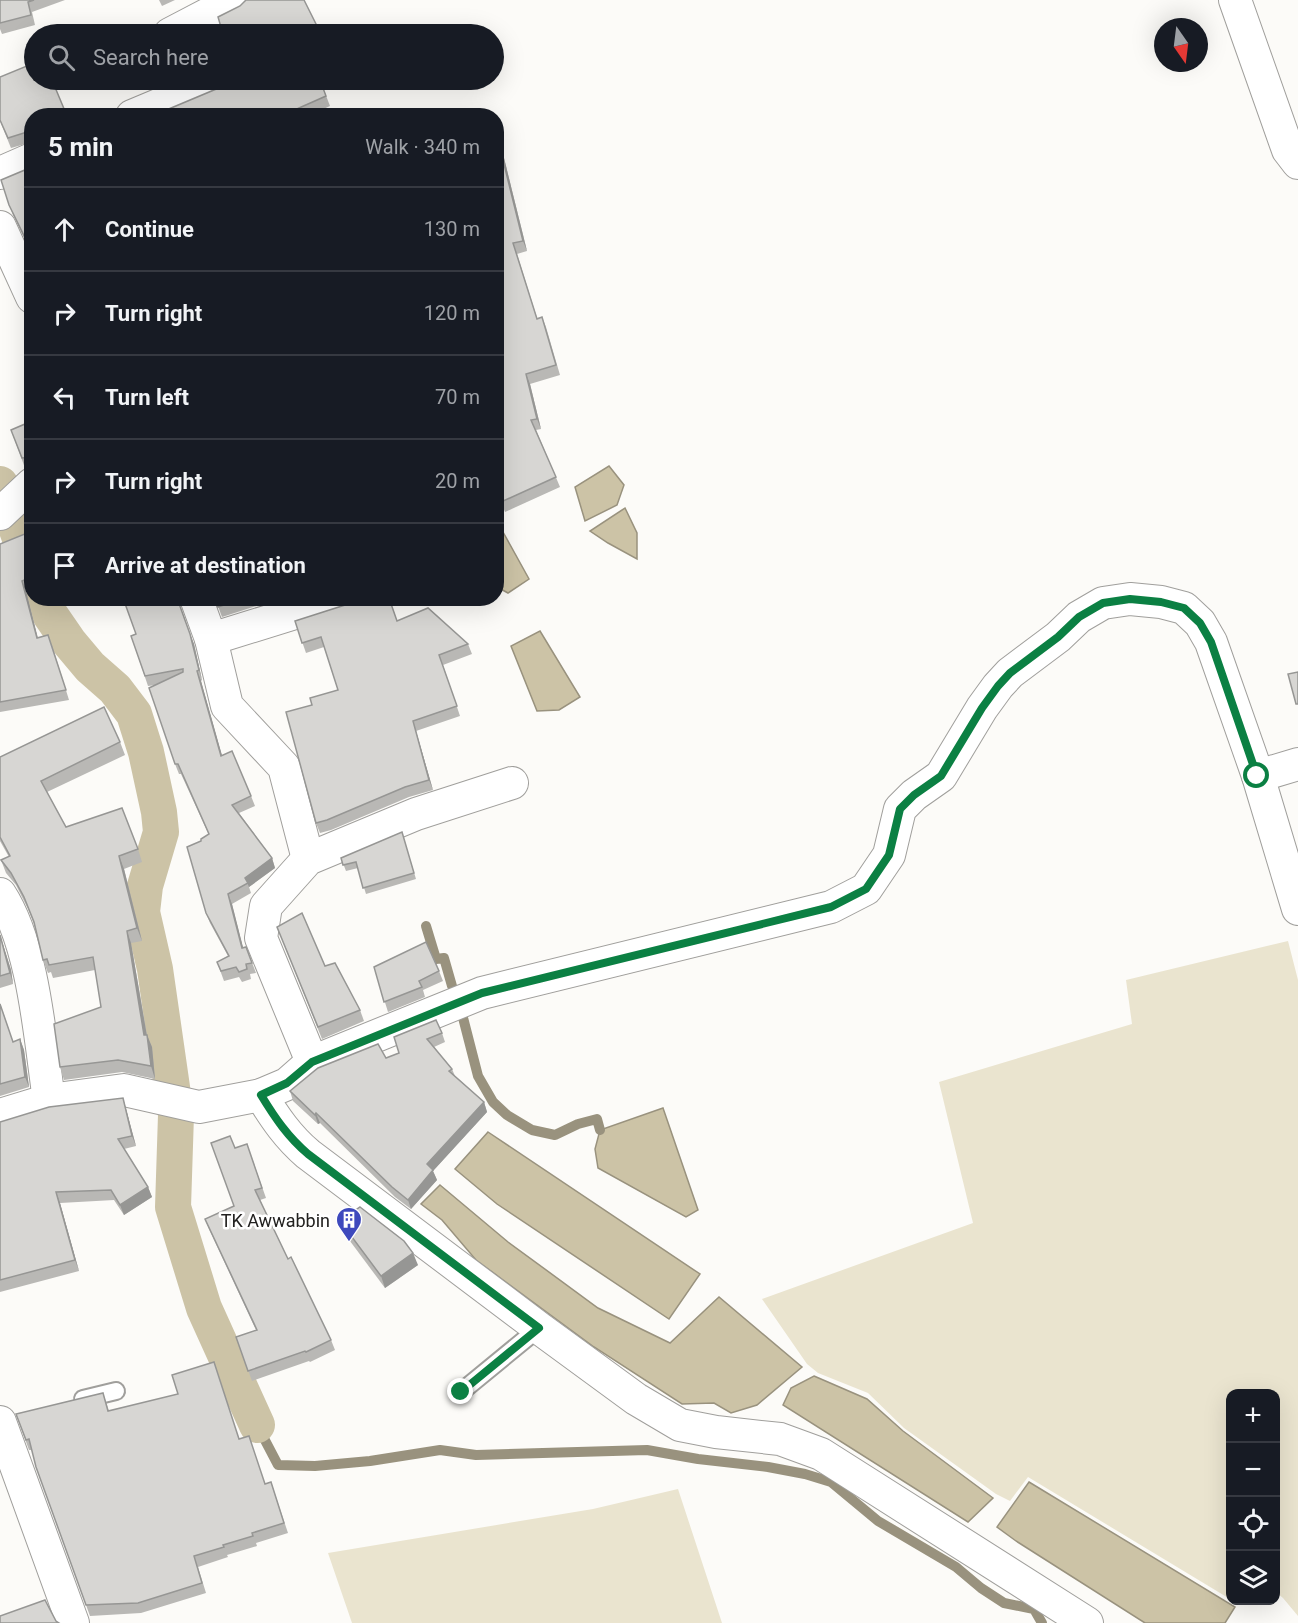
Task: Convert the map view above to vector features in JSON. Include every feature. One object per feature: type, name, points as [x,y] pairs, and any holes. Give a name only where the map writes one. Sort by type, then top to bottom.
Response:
[{"type":"street","points":[[189,24],[235,0]]},
{"type":"street","points":[[1235,0],[1288,150],[1298,163]]},
{"type":"street","points":[[1258,0],[1298,116]]},
{"type":"street","points":[[144,108],[172,90]]},
{"type":"street","points":[[0,173],[24,162]]},
{"type":"street","points":[[0,226],[24,279]]},
{"type":"street","points":[[0,514],[24,492]]},
{"type":"street","points":[[0,1115],[49,1100],[124,1090],[184,1104],[261,1095],[287,1083],[312,1062],[482,993],[831,907],[866,889],[889,855],[900,809],[914,795],[941,776],[998,686],[1010,673],[1058,637],[1079,617],[1103,603],[1130,599],[1161,602],[1184,608],[1200,623],[1211,642],[1257,776],[1298,909]]},
{"type":"street","points":[[199,606],[211,639],[227,706],[284,767],[308,860]]},
{"type":"street","points":[[211,639],[318,606]]},
{"type":"street","points":[[1257,776],[1298,764]]},
{"type":"street","points":[[312,1062],[261,938],[266,906],[308,860],[416,814],[512,783]]},
{"type":"street","points":[[0,894],[18,929],[34,999],[49,1100]]},
{"type":"street","points":[[261,1095],[278,1123],[308,1154],[636,1398],[680,1425],[716,1432],[780,1439],[821,1454],[1087,1623]]},
{"type":"street","points":[[4,1418],[73,1623]]},
{"type":"lane","points":[[461,1392],[539,1328]]},
{"type":"lane","points":[[70,1402],[117,1391]]},
{"type":"shaded area","points":[[609,466],[624,485],[617,505],[585,521],[575,487]]},
{"type":"shaded area","points":[[625,508],[637,533],[637,559],[590,531]]},
{"type":"shaded area","points":[[504,534],[529,579],[508,593],[504,591]]},
{"type":"shaded area","points":[[540,631],[580,697],[559,710],[537,711],[511,646]]},
{"type":"shaded area","points":[[1288,941],[1298,980],[1298,1616],[1280,1595],[1280,1389],[1226,1389],[1226,1597],[1028,1477],[1010,1501],[996,1494],[904,1428],[868,1393],[818,1373],[807,1364],[762,1299],[973,1223],[939,1082],[1132,1024],[1126,980]]},
{"type":"shaded area","points":[[663,1108],[698,1210],[686,1217],[598,1168],[595,1149],[600,1130]]},
{"type":"shaded area","points":[[488,1132],[700,1274],[669,1319],[497,1204],[455,1169]]},
{"type":"shaded area","points":[[440,1185],[508,1242],[598,1308],[670,1343],[719,1297],[802,1367],[757,1405],[731,1413],[714,1403],[682,1404],[594,1347],[476,1260],[442,1220],[421,1204]]},
{"type":"shaded area","points":[[814,1376],[867,1399],[903,1431],[993,1498],[968,1522],[783,1405],[791,1388]]},
{"type":"shaded area","points":[[1029,1482],[1226,1602],[1226,1605],[1235,1607],[1225,1623],[1145,1623],[997,1527]]},
{"type":"shaded area","points":[[678,1489],[722,1623],[352,1623],[328,1553],[593,1509]]},
{"type":"building","points":[[0,0],[34,0],[28,2],[31,15],[0,23]]},
{"type":"building","points":[[246,0],[304,0],[316,24],[220,24],[218,17],[240,6]]},
{"type":"building","points":[[24,67],[24,90],[56,90],[64,108],[24,108],[24,133],[8,138],[0,120],[0,77]]},
{"type":"building","points":[[214,90],[324,90],[326,96],[299,108],[171,108]]},
{"type":"building","points":[[504,164],[523,241],[513,243],[537,319],[542,317],[556,365],[526,374],[537,419],[531,420],[556,477],[504,501]]},
{"type":"building","points":[[24,170],[24,236],[9,205],[1,180]]},
{"type":"building","points":[[24,424],[24,458],[22,458],[11,430]]},
{"type":"building","points":[[24,534],[24,580],[22,581],[24,606],[29,606],[37,638],[48,635],[66,690],[0,702],[0,544]]},
{"type":"building","points":[[126,606],[180,606],[190,634],[199,670],[197,671],[221,756],[232,751],[251,796],[232,805],[272,858],[245,878],[248,883],[228,894],[242,948],[246,947],[252,963],[246,964],[247,969],[239,972],[236,967],[221,971],[217,962],[229,956],[206,913],[187,847],[201,841],[209,834],[178,764],[175,764],[149,688],[183,672],[183,669],[145,676],[131,636],[136,634]]},
{"type":"building","points":[[342,606],[392,606],[397,621],[428,608],[468,644],[439,655],[457,706],[413,721],[429,780],[405,787],[316,823],[286,712],[312,705],[310,698],[338,690],[321,637],[302,643],[295,621]]},
{"type":"building","points":[[1298,672],[1298,704],[1296,704],[1288,674]]},
{"type":"building","points":[[104,707],[120,742],[41,781],[66,827],[122,808],[138,849],[119,856],[137,928],[127,931],[151,1066],[118,1060],[60,1067],[54,1024],[101,1007],[93,957],[49,965],[47,959],[43,960],[34,922],[24,897],[1,860],[10,856],[0,837],[0,757]]},
{"type":"building","points":[[402,832],[414,873],[363,888],[356,862],[343,865],[341,858]]},
{"type":"building","points":[[302,913],[325,966],[335,963],[360,1010],[318,1027],[277,927]]},
{"type":"building","points":[[0,935],[10,973],[0,976]]},
{"type":"building","points":[[426,942],[439,971],[419,981],[422,987],[384,1002],[374,967]]},
{"type":"building","points":[[0,1004],[13,1042],[20,1039],[25,1077],[0,1084]]},
{"type":"building","points":[[436,1020],[442,1033],[427,1039],[452,1069],[449,1071],[484,1102],[427,1164],[433,1170],[408,1200],[290,1091],[318,1068],[378,1044],[386,1058],[399,1053],[394,1037]]},
{"type":"building","points":[[123,1098],[132,1136],[118,1139],[148,1187],[120,1205],[111,1190],[56,1192],[75,1260],[0,1280],[0,1122],[49,1107]]},
{"type":"building","points":[[230,1136],[235,1148],[247,1144],[262,1188],[255,1190],[288,1259],[291,1257],[331,1340],[306,1352],[248,1371],[236,1337],[257,1330],[205,1219],[234,1206],[211,1143]]},
{"type":"building","points":[[360,1207],[404,1241],[413,1253],[381,1276],[340,1221]]},
{"type":"building","points":[[214,1362],[239,1439],[249,1436],[265,1484],[271,1482],[284,1523],[252,1533],[253,1536],[223,1545],[224,1547],[194,1556],[202,1583],[138,1603],[86,1605],[36,1467],[29,1439],[26,1440],[16,1414],[103,1393],[108,1411],[178,1394],[172,1375]]},
{"type":"building","points":[[45,1600],[59,1623],[0,1623],[0,1616]]},
{"type":"waterway","points":[[0,484],[4,495]]},
{"type":"waterway","points":[[12,516],[24,550]]},
{"type":"waterway","points":[[46,606],[69,642],[90,667],[115,689],[134,714],[146,752],[161,832],[145,886],[142,912],[155,969],[176,1115],[173,1207],[204,1308],[257,1425]]},
{"type":"waterway","points":[[426,926],[436,959],[444,958],[452,986]]},
{"type":"waterway","points":[[460,1006],[478,1076],[493,1102],[507,1115],[532,1130],[555,1135],[578,1124],[597,1119],[600,1130]]},
{"type":"waterway","points":[[257,1425],[278,1465],[315,1466],[370,1461],[440,1450],[476,1455],[647,1450],[805,1474],[831,1482],[878,1521],[956,1567],[1004,1603],[1034,1609],[1042,1623]]},
{"type":"place","name":"TK Awwabbin","points":[[349,1243]]},
{"type":"route","points":[[461,1392],[539,1328],[308,1154],[278,1123],[261,1095],[287,1083],[312,1062],[482,993],[831,907],[866,889],[889,855],[900,809],[906,801],[941,776],[998,686],[1010,673],[1058,637],[1079,617],[1103,603],[1130,599],[1161,602],[1184,608],[1200,623],[1211,642],[1257,776]]}]
